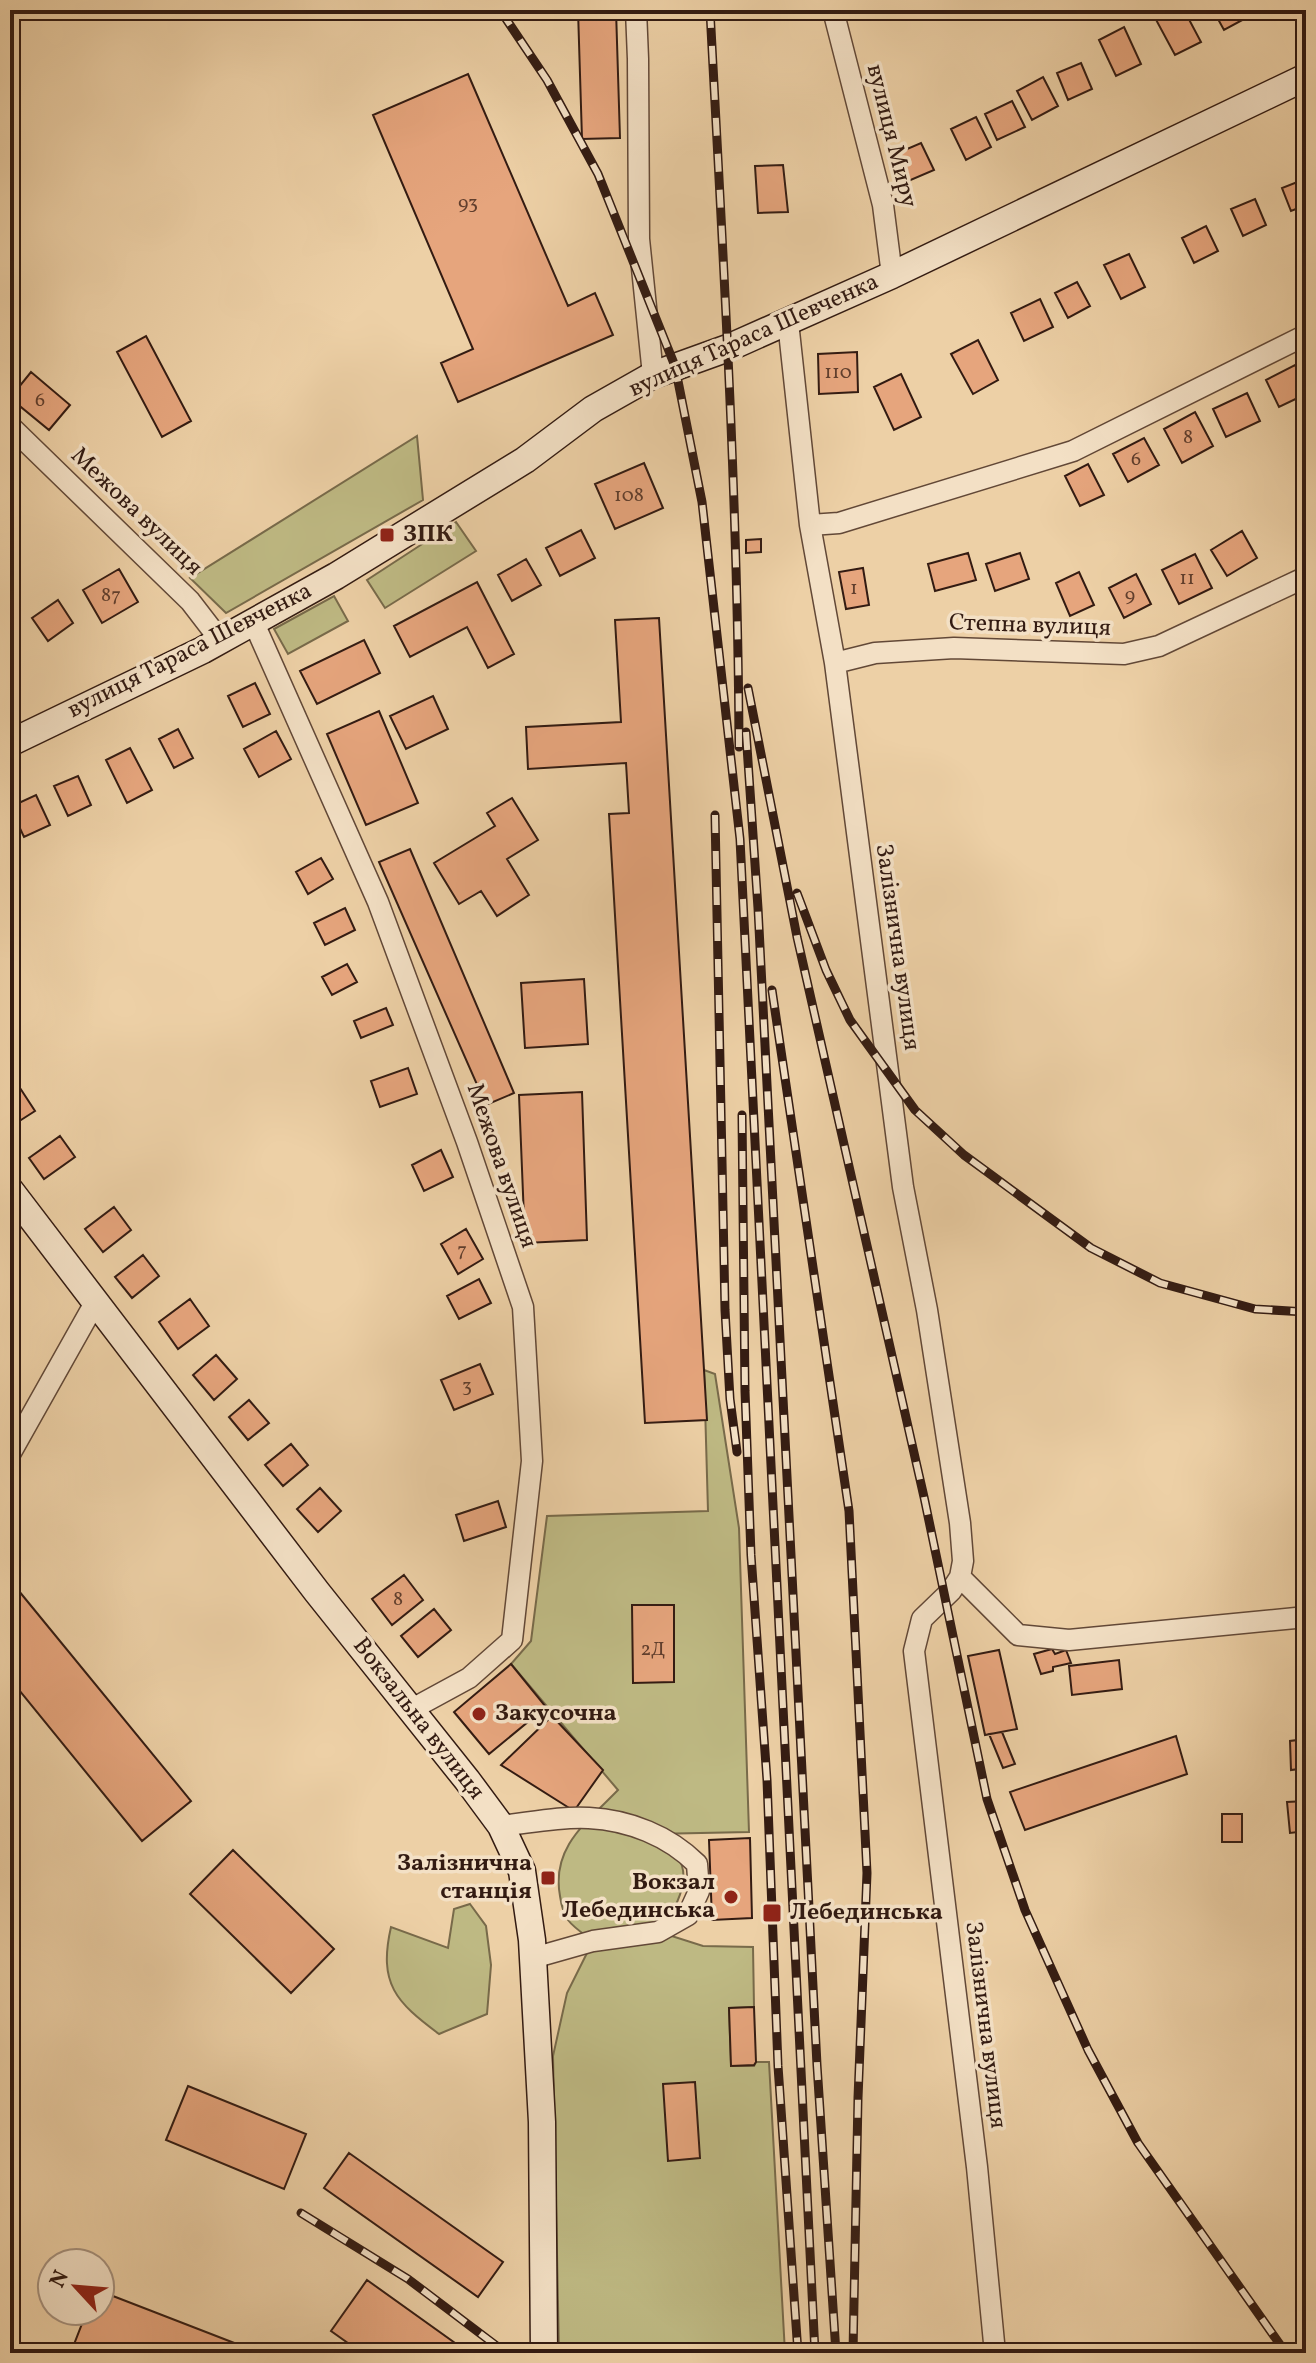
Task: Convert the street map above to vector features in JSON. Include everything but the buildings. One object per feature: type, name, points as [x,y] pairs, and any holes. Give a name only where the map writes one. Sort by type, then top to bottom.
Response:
[{"type":"street","points":[[636,10],[639,239],[653,375]]},
{"type":"street","name":"вулиця Миру","points":[[833,10],[883,205],[892,275]]},
{"type":"street","name":"вулиця Тараса Шевченка","points":[[10,743],[220,640],[336,576],[500,475],[593,409],[653,375],[728,348],[892,275],[1306,77]]},
{"type":"street","name":"Залізнична вулиця","points":[[788,322],[810,525],[835,663],[903,1187],[927,1310],[960,1523],[963,1561],[960,1577],[951,1591],[922,1619],[914,1651],[977,2167],[995,2353]]},
{"type":"street","points":[[810,525],[839,523],[1073,451],[1306,335]]},
{"type":"street","name":"Межова вулиця","points":[[10,426],[190,601],[220,640]]},
{"type":"street","name":"Степна вулиця","points":[[835,663],[875,653],[954,648],[1124,654],[1159,646],[1306,577]]},
{"type":"street","name":"Межова вулиця","points":[[253,621],[378,902],[467,1142],[523,1307],[532,1461],[512,1640],[469,1678],[412,1709]]},
{"type":"street","name":"Вокзальна вулиця","points":[[10,1190],[317,1592],[501,1826],[522,1871],[533,1958],[542,2122],[544,2353]]},
{"type":"street","points":[[10,1454],[96,1301]]},
{"type":"street","points":[[960,1577],[1018,1635],[1069,1640],[1306,1617]]},
{"type":"street","points":[[501,1826],[589,1818],[639,1828],[682,1849],[697,1864],[699,1891],[688,1915],[658,1932],[593,1941],[533,1958]]},
{"type":"shaded area","points":[[417,436],[423,500],[226,613],[190,578]]},
{"type":"shaded area","points":[[456,522],[476,551],[385,608],[367,580]]},
{"type":"shaded area","points":[[334,596],[348,621],[288,654],[274,629]]},
{"type":"shaded area","points":[[704,1370],[715,1374],[739,1528],[749,1832],[653,1834],[677,1856],[683,1875],[680,1896],[659,1932],[703,1946],[753,1947],[754,2007],[729,2008],[731,2064],[754,2066],[756,2062],[769,2062],[785,2353],[559,2353],[553,2056],[567,1993],[593,1941],[567,1918],[560,1899],[559,1879],[566,1849],[618,1790],[511,1664],[531,1641],[547,1516],[708,1511]]},
{"type":"shaded area","points":[[470,1904],[486,1926],[491,1965],[487,2014],[439,2034],[412,2012],[394,1990],[387,1963],[391,1927],[448,1948],[454,1909]]},
{"type":"railway","points":[[500,10],[547,80],[598,174],[675,366],[702,502],[740,839],[815,2353]]},
{"type":"railway","points":[[710,10],[733,470],[739,747]]},
{"type":"railway","points":[[748,688],[797,937],[924,1497],[987,1799],[1025,1910],[1088,2050],[1138,2143],[1286,2353]]},
{"type":"railway","points":[[746,732],[758,908],[817,2065],[836,2353]]},
{"type":"railway","points":[[715,815],[725,1310],[730,1399],[737,1452]]},
{"type":"railway","points":[[797,893],[826,970],[850,1020],[915,1110],[964,1155],[1091,1248],[1160,1283],[1255,1309],[1306,1312]]},
{"type":"railway","points":[[772,990],[849,1511],[867,1873],[858,2098],[853,2353]]},
{"type":"railway","points":[[742,1115],[745,1391],[751,1555],[767,1780],[778,2066],[798,2353]]},
{"type":"railway","points":[[301,2213],[408,2279],[506,2353]]},
{"type":"place","name":"ЗПК","points":[[387,535]]},
{"type":"place","name":"Закусочна","points":[[479,1714]]},
{"type":"place","name":"Залізнична станція","points":[[548,1878]]},
{"type":"place","name":"Вокзал Лебединська","points":[[731,1897]]},
{"type":"place","name":"Лебединська","points":[[772,1913]]}]
